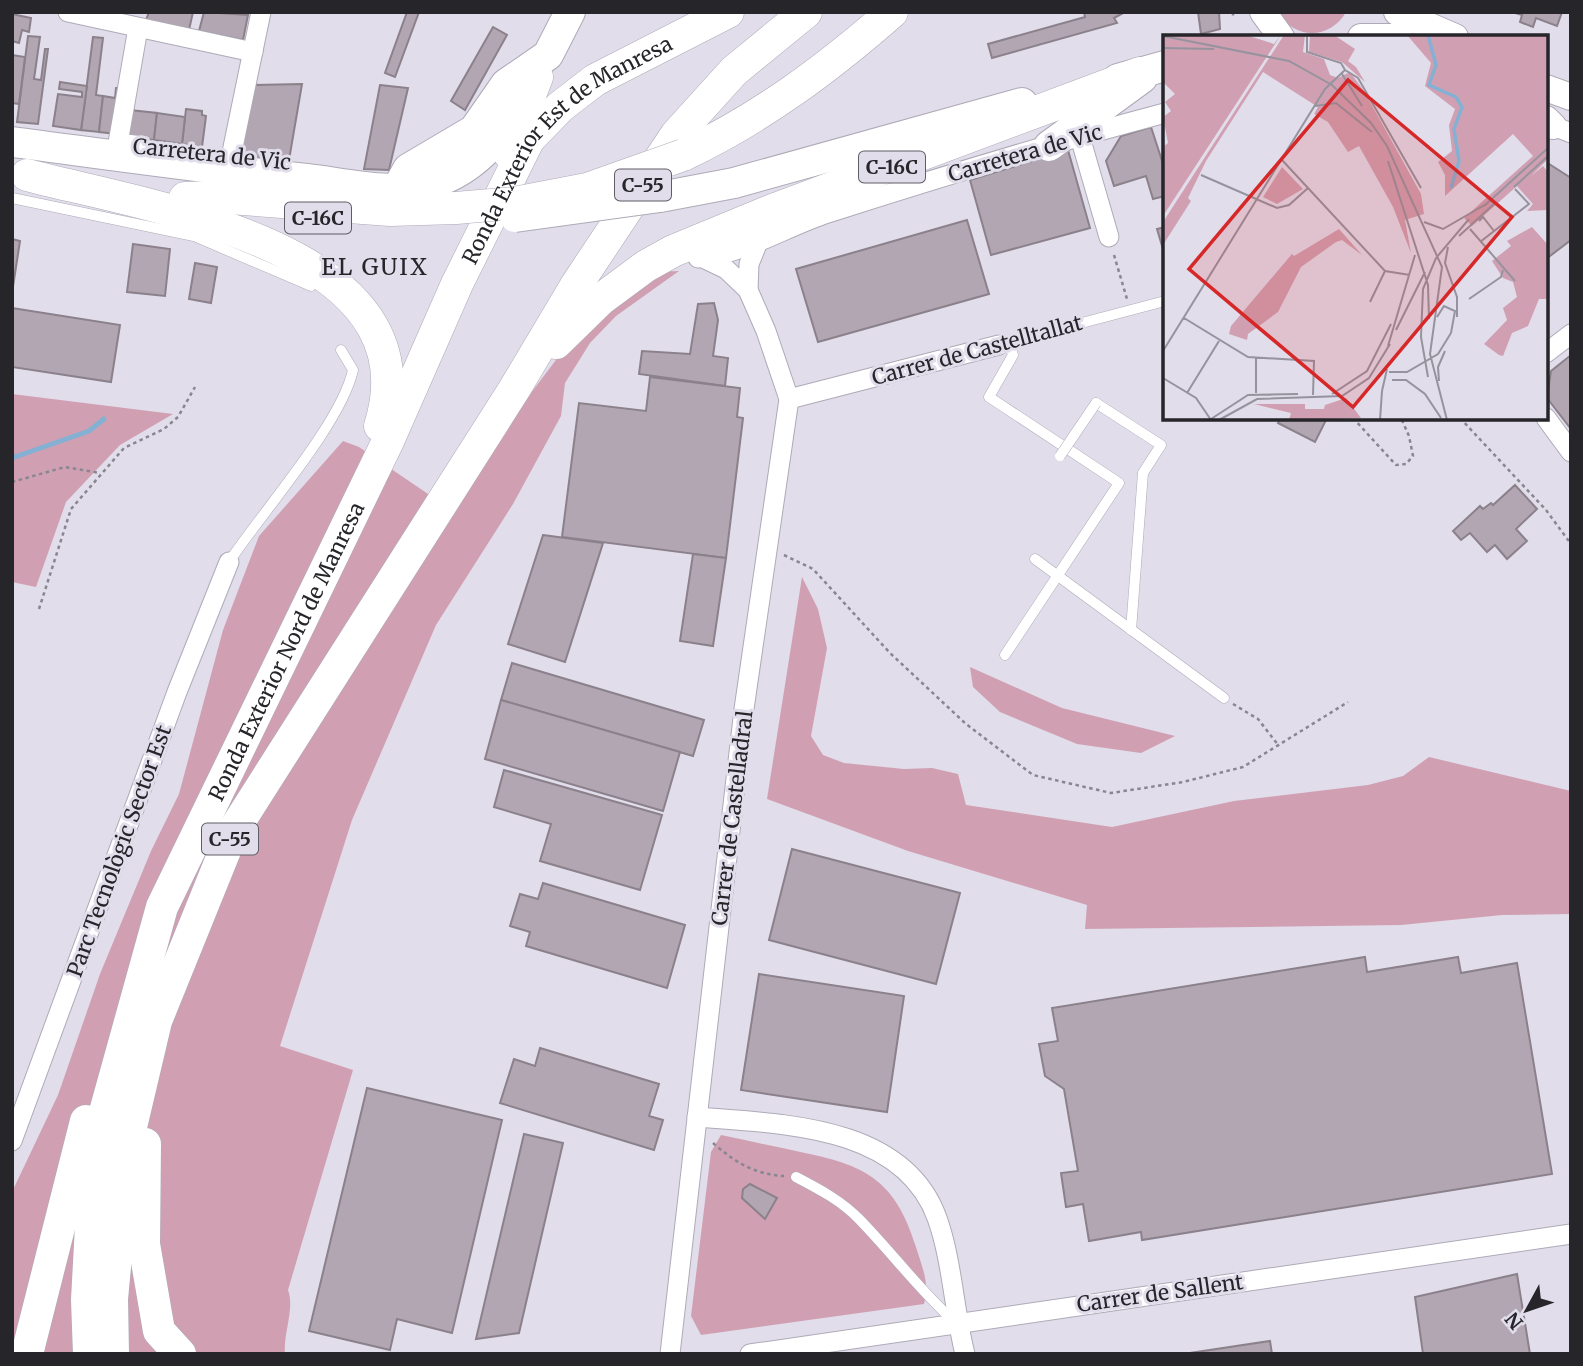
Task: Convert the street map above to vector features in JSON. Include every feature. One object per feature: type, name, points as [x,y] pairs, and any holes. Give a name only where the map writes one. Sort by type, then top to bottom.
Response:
[{"type":"highway","name":"Ronda Exterior Est de Manresa","points":[[457,284],[529,139],[559,107],[595,80],[728,12]]},
{"type":"highway","name":"C-55","points":[[515,388],[577,284],[676,135],[734,71],[806,12]]},
{"type":"highway","points":[[185,198],[216,197],[454,215],[587,189],[683,155],[754,118],[794,92],[892,12]]},
{"type":"highway","points":[[457,284],[542,66]]},
{"type":"highway","name":"C-16C","points":[[515,388],[577,320],[646,266],[725,229],[1154,69]]},
{"type":"highway","points":[[18,182],[220,224],[310,267],[341,288],[360,306],[374,327],[382,347],[388,389],[379,428],[338,514],[325,570]]},
{"type":"highway","name":"Ronda Exterior Nord de Manresa","points":[[89,1354],[87,1300],[92,1207],[106,1112],[162,906],[388,441],[457,284]]},
{"type":"highway","name":"Ronda Exterior Nord de Manresa","points":[[113,1354],[112,1299],[126,1148],[156,1021],[232,833],[515,388]]},
{"type":"highway","points":[[27,1354],[123,980],[162,906]]},
{"type":"highway","points":[[156,1021],[144,1147],[144,1244],[167,1346]]},
{"type":"main road","name":"C-16C","points":[[12,142],[264,176],[397,189],[439,181],[477,160],[498,138],[542,66],[570,12]]},
{"type":"main road","points":[[1263,12],[1280,35]]},
{"type":"main road","points":[[1345,35],[1362,12]]},
{"type":"main road","points":[[1397,12],[1450,35]]},
{"type":"main road","points":[[397,189],[408,169],[421,155],[474,130],[506,84],[542,66]]},
{"type":"main road","name":"C-16C","points":[[454,215],[660,197],[747,180],[1154,69]]},
{"type":"main road","points":[[1049,146],[1154,69]]},
{"type":"main road","points":[[1548,72],[1571,79]]},
{"type":"main road","points":[[1548,90],[1571,97]]},
{"type":"main road","points":[[18,182],[185,198]]},
{"type":"street","points":[[68,12],[253,52]]},
{"type":"street","points":[[231,157],[261,12]]},
{"type":"street","name":"Carretera de Vic","points":[[138,28],[118,144],[306,165]]},
{"type":"street","name":"Carretera de Vic","points":[[646,266],[665,260],[703,258],[758,243],[820,216],[1049,146],[1163,115]]},
{"type":"street","points":[[1080,137],[1109,237]]},
{"type":"street","points":[[748,290],[749,264],[758,243]]},
{"type":"street","name":"Carrer de Castelladral","points":[[670,1354],[744,709],[789,399],[766,331],[748,290],[726,269],[703,258]]},
{"type":"street","points":[[1548,351],[1571,334]]},
{"type":"street","name":"Carrer de Castelltallat","points":[[789,399],[1004,344]]},
{"type":"street","points":[[1547,420],[1571,452]]},
{"type":"street","name":"Parc Tecnològic Sector Est","points":[[12,1141],[177,692],[229,562]]},
{"type":"street","points":[[697,1117],[786,1124],[857,1140],[902,1169],[923,1188],[937,1219],[965,1354]]},
{"type":"street","name":"Carrer de Sallent","points":[[750,1354],[1571,1234]]},
{"type":"lane","name":"Carrer de Castelltallat","points":[[1004,344],[1163,301]]},
{"type":"lane","points":[[1004,344],[1013,355],[989,397],[1119,483],[1005,655]]},
{"type":"lane","points":[[229,562],[314,444],[349,386],[353,370],[341,351]]},
{"type":"lane","points":[[1060,456],[1096,403],[1161,445],[1143,473],[1131,630]]},
{"type":"lane","points":[[1035,559],[1224,698]]},
{"type":"lane","points":[[796,1177],[829,1195],[859,1219],[921,1291],[957,1325]]},
{"type":"path","points":[[1233,12],[1233,18]]},
{"type":"path","points":[[1109,237],[1130,309]]},
{"type":"path","points":[[39,609],[71,509],[124,448],[163,429],[178,417],[195,387]]},
{"type":"path","points":[[1355,420],[1396,465],[1406,464],[1413,456],[1402,420]]},
{"type":"path","points":[[1462,420],[1546,510],[1571,544]]},
{"type":"path","points":[[13,483],[65,467],[100,473]]},
{"type":"path","points":[[767,552],[792,556],[813,569],[899,662],[966,724],[1033,775],[1111,793],[1183,782],[1243,767],[1348,702]]},
{"type":"path","points":[[1224,698],[1258,719],[1279,746]]},
{"type":"path","points":[[710,1141],[738,1164],[765,1175],[796,1177]]},
{"type":"shaded area","points":[[1278,12],[1346,12],[1331,28],[1312,33],[1293,28]]},
{"type":"shaded area","points":[[679,271],[616,316],[590,343],[565,383],[561,416],[513,504],[436,625],[352,820],[280,1046],[353,1070],[288,1290],[290,1305],[285,1354],[12,1354],[12,1192],[58,1095],[100,974],[151,851],[179,794],[223,630],[259,536],[343,441],[359,447],[453,511],[531,393],[568,344],[654,272]]},
{"type":"shaded area","points":[[12,394],[173,414],[120,445],[66,502],[36,587],[12,582]]},
{"type":"shaded area","points":[[802,577],[818,609],[827,648],[811,736],[823,755],[844,763],[904,769],[932,768],[958,774],[966,805],[1112,827],[1234,801],[1368,785],[1403,776],[1429,757],[1571,791],[1571,914],[1502,915],[1401,925],[1085,929],[1087,905],[908,851],[767,799]]},
{"type":"shaded area","points":[[970,667],[1062,708],[1175,736],[1141,753],[1077,744],[1000,712],[973,687]]},
{"type":"shaded area","points":[[721,1135],[827,1158],[847,1164],[877,1181],[899,1207],[908,1225],[924,1275],[924,1304],[701,1335],[691,1316],[711,1152]]},
{"type":"building","points":[[149,12],[193,12],[189,30],[146,20]]},
{"type":"building","points":[[204,12],[248,15],[243,40],[199,31]]},
{"type":"building","points":[[407,12],[419,12],[395,77],[385,73]]},
{"type":"building","points":[[1084,12],[1125,12],[1114,18],[1117,23],[992,58],[988,44],[1085,17]]},
{"type":"building","points":[[1198,12],[1219,12],[1220,29],[1201,34]]},
{"type":"building","points":[[1512,12],[1562,12],[1557,26],[1536,18],[1533,27],[1520,22],[1522,15]]},
{"type":"building","points":[[12,14],[31,18],[29,32],[22,30],[19,43],[12,41]]},
{"type":"building","points":[[493,27],[507,35],[465,110],[451,101]]},
{"type":"building","points":[[28,36],[40,37],[34,79],[41,80],[45,49],[48,49],[38,124],[17,122]]},
{"type":"building","points":[[93,37],[103,38],[96,95],[103,96],[99,132],[81,130]]},
{"type":"building","points":[[12,55],[25,57],[19,104],[12,103]]},
{"type":"building","points":[[60,82],[87,86],[81,130],[53,126],[58,94],[82,97],[82,92],[59,89]]},
{"type":"building","points":[[302,84],[289,160],[248,157],[239,145],[248,85]]},
{"type":"building","points":[[380,85],[408,88],[389,170],[364,169]]},
{"type":"building","points":[[116,88],[124,89],[117,134],[99,132],[103,96],[115,98]]},
{"type":"building","points":[[186,109],[202,111],[202,115],[206,116],[202,147],[182,144]]},
{"type":"building","points":[[130,110],[157,113],[154,140],[127,137]]},
{"type":"building","points":[[157,113],[185,117],[182,144],[154,140]]},
{"type":"building","points":[[1151,127],[1163,164],[1163,196],[1153,199],[1146,176],[1114,186],[1106,161],[1121,136]]},
{"type":"building","points":[[1068,150],[1090,228],[991,255],[970,180]]},
{"type":"building","points":[[1548,163],[1571,178],[1571,240],[1548,257]]},
{"type":"building","points":[[967,220],[989,294],[818,342],[796,269]]},
{"type":"building","points":[[1163,228],[1163,249],[1157,229]]},
{"type":"building","points":[[12,239],[20,241],[12,293]]},
{"type":"building","points":[[133,244],[170,249],[165,296],[127,292]]},
{"type":"building","points":[[195,263],[217,267],[211,303],[189,299]]},
{"type":"building","points":[[714,303],[718,320],[713,356],[728,358],[725,386],[639,374],[642,351],[690,354],[698,304]]},
{"type":"building","points":[[12,308],[120,325],[111,382],[12,367]]},
{"type":"building","points":[[1571,355],[1571,429],[1548,399],[1551,371]]},
{"type":"building","points":[[650,377],[740,388],[737,417],[743,418],[726,558],[562,537],[579,403],[646,411]]},
{"type":"building","points":[[1280,420],[1326,420],[1315,442],[1278,423]]},
{"type":"building","points":[[1515,485],[1537,509],[1516,529],[1527,541],[1507,559],[1495,545],[1487,552],[1470,533],[1461,540],[1453,531],[1480,506],[1483,509],[1491,503],[1493,505]]},
{"type":"building","points":[[543,535],[603,543],[565,662],[508,644]]},
{"type":"building","points":[[693,554],[726,558],[713,646],[680,641]]},
{"type":"building","points":[[512,663],[704,720],[693,756],[501,700]]},
{"type":"building","points":[[501,700],[680,752],[663,811],[485,759]]},
{"type":"building","points":[[504,770],[662,815],[640,890],[540,861],[551,824],[494,807]]},
{"type":"building","points":[[792,849],[960,893],[936,984],[769,940]]},
{"type":"building","points":[[543,883],[685,925],[667,988],[526,946],[530,932],[510,926],[520,894],[538,899]]},
{"type":"building","points":[[1365,957],[1367,972],[1458,957],[1461,973],[1517,963],[1552,1174],[1142,1240],[1141,1232],[1089,1241],[1083,1204],[1066,1207],[1061,1173],[1078,1171],[1064,1089],[1045,1076],[1039,1044],[1058,1041],[1052,1008]]},
{"type":"building","points":[[759,974],[904,996],[887,1112],[741,1090]]},
{"type":"building","points":[[540,1048],[659,1084],[649,1116],[663,1120],[654,1150],[500,1103],[514,1059],[535,1066]]},
{"type":"building","points":[[367,1088],[502,1120],[452,1333],[397,1319],[390,1350],[309,1331]]},
{"type":"building","points":[[524,1134],[563,1143],[519,1333],[476,1339]]},
{"type":"building","points":[[750,1184],[777,1198],[765,1219],[742,1198],[743,1189]]},
{"type":"building","points":[[1517,1274],[1530,1354],[1423,1354],[1415,1297]]},
{"type":"building","points":[[1270,1341],[1272,1354],[1183,1354]]},
{"type":"waterway","points":[[12,458],[89,431],[104,419]]},
{"type":"district","name":"EL GUIX","points":[[375,266]]}]
